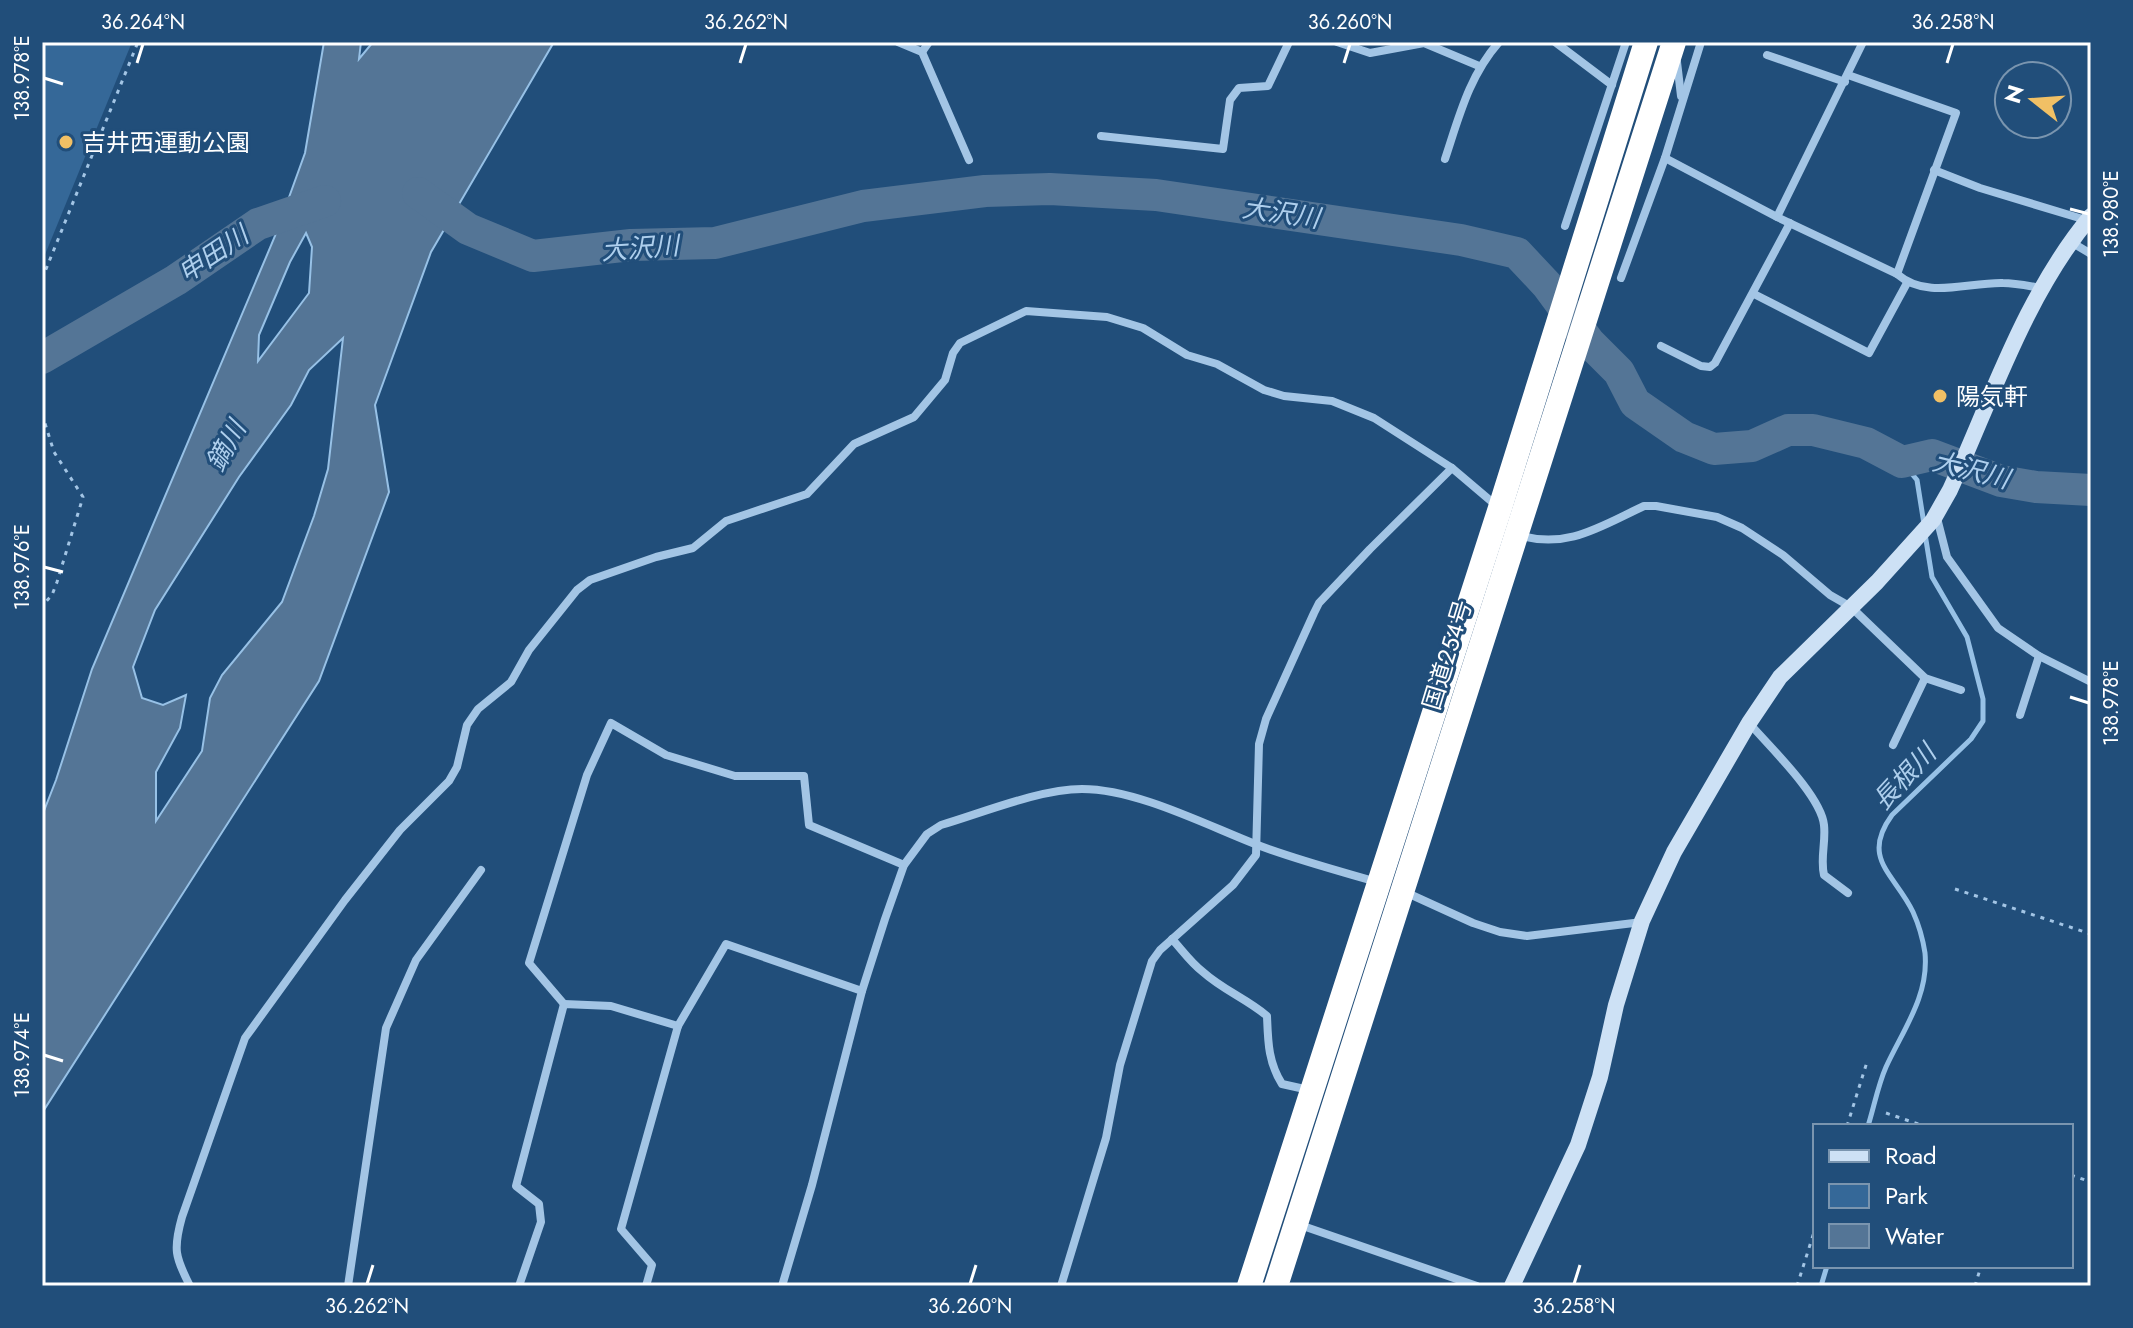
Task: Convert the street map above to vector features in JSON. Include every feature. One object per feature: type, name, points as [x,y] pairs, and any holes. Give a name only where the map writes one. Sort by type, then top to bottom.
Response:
[{"type":"highway","name":"国道254号","points":[[1249,1286],[1500,508],[1646,42]]},
{"type":"highway","name":"国道254号","points":[[1276,1286],[1514,534],[1565,386],[1611,275],[1674,42]]},
{"type":"street","points":[[898,42],[922,52]]},
{"type":"street","points":[[919,42],[969,160]]},
{"type":"street","points":[[922,52],[929,42]]},
{"type":"street","points":[[1101,136],[1223,149],[1230,100],[1239,88],[1268,86],[1289,42]]},
{"type":"street","points":[[1337,42],[1370,53],[1424,43],[1479,66]]},
{"type":"street","points":[[1445,159],[1469,87],[1479,66],[1499,42]]},
{"type":"street","points":[[1555,42],[1612,85]]},
{"type":"street","points":[[1565,226],[1626,42]]},
{"type":"street","points":[[1674,42],[1682,101]]},
{"type":"street","points":[[1611,275],[1665,158],[1701,42]]},
{"type":"street","points":[[1777,217],[1863,42]]},
{"type":"street","points":[[1767,55],[1956,113],[1897,274]]},
{"type":"street","points":[[1665,158],[1777,217],[1897,274],[1907,283],[1925,289],[2003,283],[2042,288]]},
{"type":"street","points":[[1512,1286],[1578,1145],[1600,1077],[1616,1005],[1642,921],[1674,852],[1749,723],[1780,677],[1935,517],[2042,288],[2089,218],[1980,188],[1934,170]]},
{"type":"street","points":[[1661,346],[1710,367],[1715,363],[1790,223]]},
{"type":"street","points":[[2070,242],[2091,254]]},
{"type":"street","points":[[1754,294],[1869,353],[1907,283]]},
{"type":"street","points":[[190,1286],[177,1261],[175,1244],[245,1038],[400,830],[449,781],[457,767],[467,725],[478,709],[511,682],[529,650],[577,590],[590,580],[693,548],[726,521],[807,494],[854,444],[914,417],[945,380],[953,353],[960,343],[1026,311],[1107,317],[1143,328],[1187,355],[1217,364],[1264,390],[1284,396],[1332,401],[1374,418],[1452,468],[1500,508]]},
{"type":"street","points":[[1061,1286],[1106,1138],[1120,1065],[1152,961],[1233,885],[1256,855],[1259,744],[1266,719],[1314,613],[1319,603],[1370,549],[1452,468]]},
{"type":"street","points":[[1514,534],[1534,540],[1568,540],[1644,506],[1717,517],[1742,528],[1783,555],[1830,595],[1851,607],[1925,678],[1961,690]]},
{"type":"street","points":[[1935,517],[1947,557],[1998,628],[2039,656],[2091,682]]},
{"type":"street","points":[[2020,715],[2039,656]]},
{"type":"street","points":[[1893,745],[1925,678]]},
{"type":"street","points":[[678,1026],[611,1006],[564,1004],[529,963],[587,775],[611,723],[666,755],[735,776],[804,776],[809,825],[904,865]]},
{"type":"street","points":[[1749,723],[1822,813],[1824,837],[1821,860],[1824,875],[1848,893]]},
{"type":"street","points":[[782,1286],[812,1185],[862,991],[904,865],[927,834],[941,825],[1048,794],[1080,789],[1103,791],[1186,814],[1258,845],[1403,891],[1500,932],[1527,936],[1642,921]]},
{"type":"street","points":[[348,1286],[386,1028],[416,960],[481,870]]},
{"type":"street","points":[[1172,939],[1202,972],[1251,1002],[1267,1016],[1268,1051],[1282,1084],[1312,1090]]},
{"type":"street","points":[[646,1286],[652,1265],[621,1229],[678,1026],[726,944],[862,991]]},
{"type":"street","points":[[519,1286],[541,1222],[539,1204],[516,1186],[564,1004]]},
{"type":"street","points":[[1296,1223],[1477,1286]]},
{"type":"path","points":[[42,279],[138,42]]},
{"type":"path","points":[[46,251],[52,252]]},
{"type":"path","points":[[42,414],[54,452],[83,497],[57,582],[52,595],[42,606]]},
{"type":"path","points":[[1955,889],[2091,934]]},
{"type":"path","points":[[1848,1124],[1867,1062]]},
{"type":"path","points":[[1886,1113],[1918,1124]]},
{"type":"path","points":[[1797,1286],[1813,1235]]},
{"type":"green space","name":"吉井西運動公園","points":[[42,42],[132,42],[42,262]]},
{"type":"water","name":"鏑川","points":[[324,42],[361,42],[359,59],[373,42],[554,42],[431,252],[375,405],[389,492],[319,681],[42,1113],[42,816],[92,669],[275,236],[305,153]],"holes":[[[306,233],[312,247],[309,293],[258,361],[259,335]],[[343,338],[328,469],[282,602],[222,675],[210,698],[202,751],[156,821],[156,772],[180,728],[186,695],[163,705],[142,698],[133,667],[155,610],[239,477],[291,405],[309,370]]]},
{"type":"waterway","name":"大沢川","points":[[418,193],[468,229],[533,256],[631,245],[715,243],[863,206],[985,191],[1050,189],[1156,195],[1461,240],[1517,253],[1547,285],[1589,342],[1619,372],[1635,403],[1684,437],[1714,449],[1752,446],[1788,430],[1813,430],[1866,443],[1902,462],[1932,455],[2001,481],[2036,487],[2091,490]]},
{"type":"waterway","name":"申田川","points":[[42,358],[176,280],[258,224],[325,201]]},
{"type":"waterway","name":"長根川","points":[[1902,462],[1917,480],[1924,524]]},
{"type":"waterway","name":"長根川","points":[[1869,1124],[1883,1074],[1919,998],[1925,969],[1925,953],[1915,916],[1884,866],[1879,843],[1892,815],[1971,739],[1983,721],[1983,699],[1967,637],[1932,577],[1925,534]]},
{"type":"waterway","name":"長根川","points":[[1821,1286],[1826,1268]]},
{"type":"place","name":"吉井西運動公園","points":[[66,142]]},
{"type":"place","name":"陽気軒","points":[[1940,396]]}]
